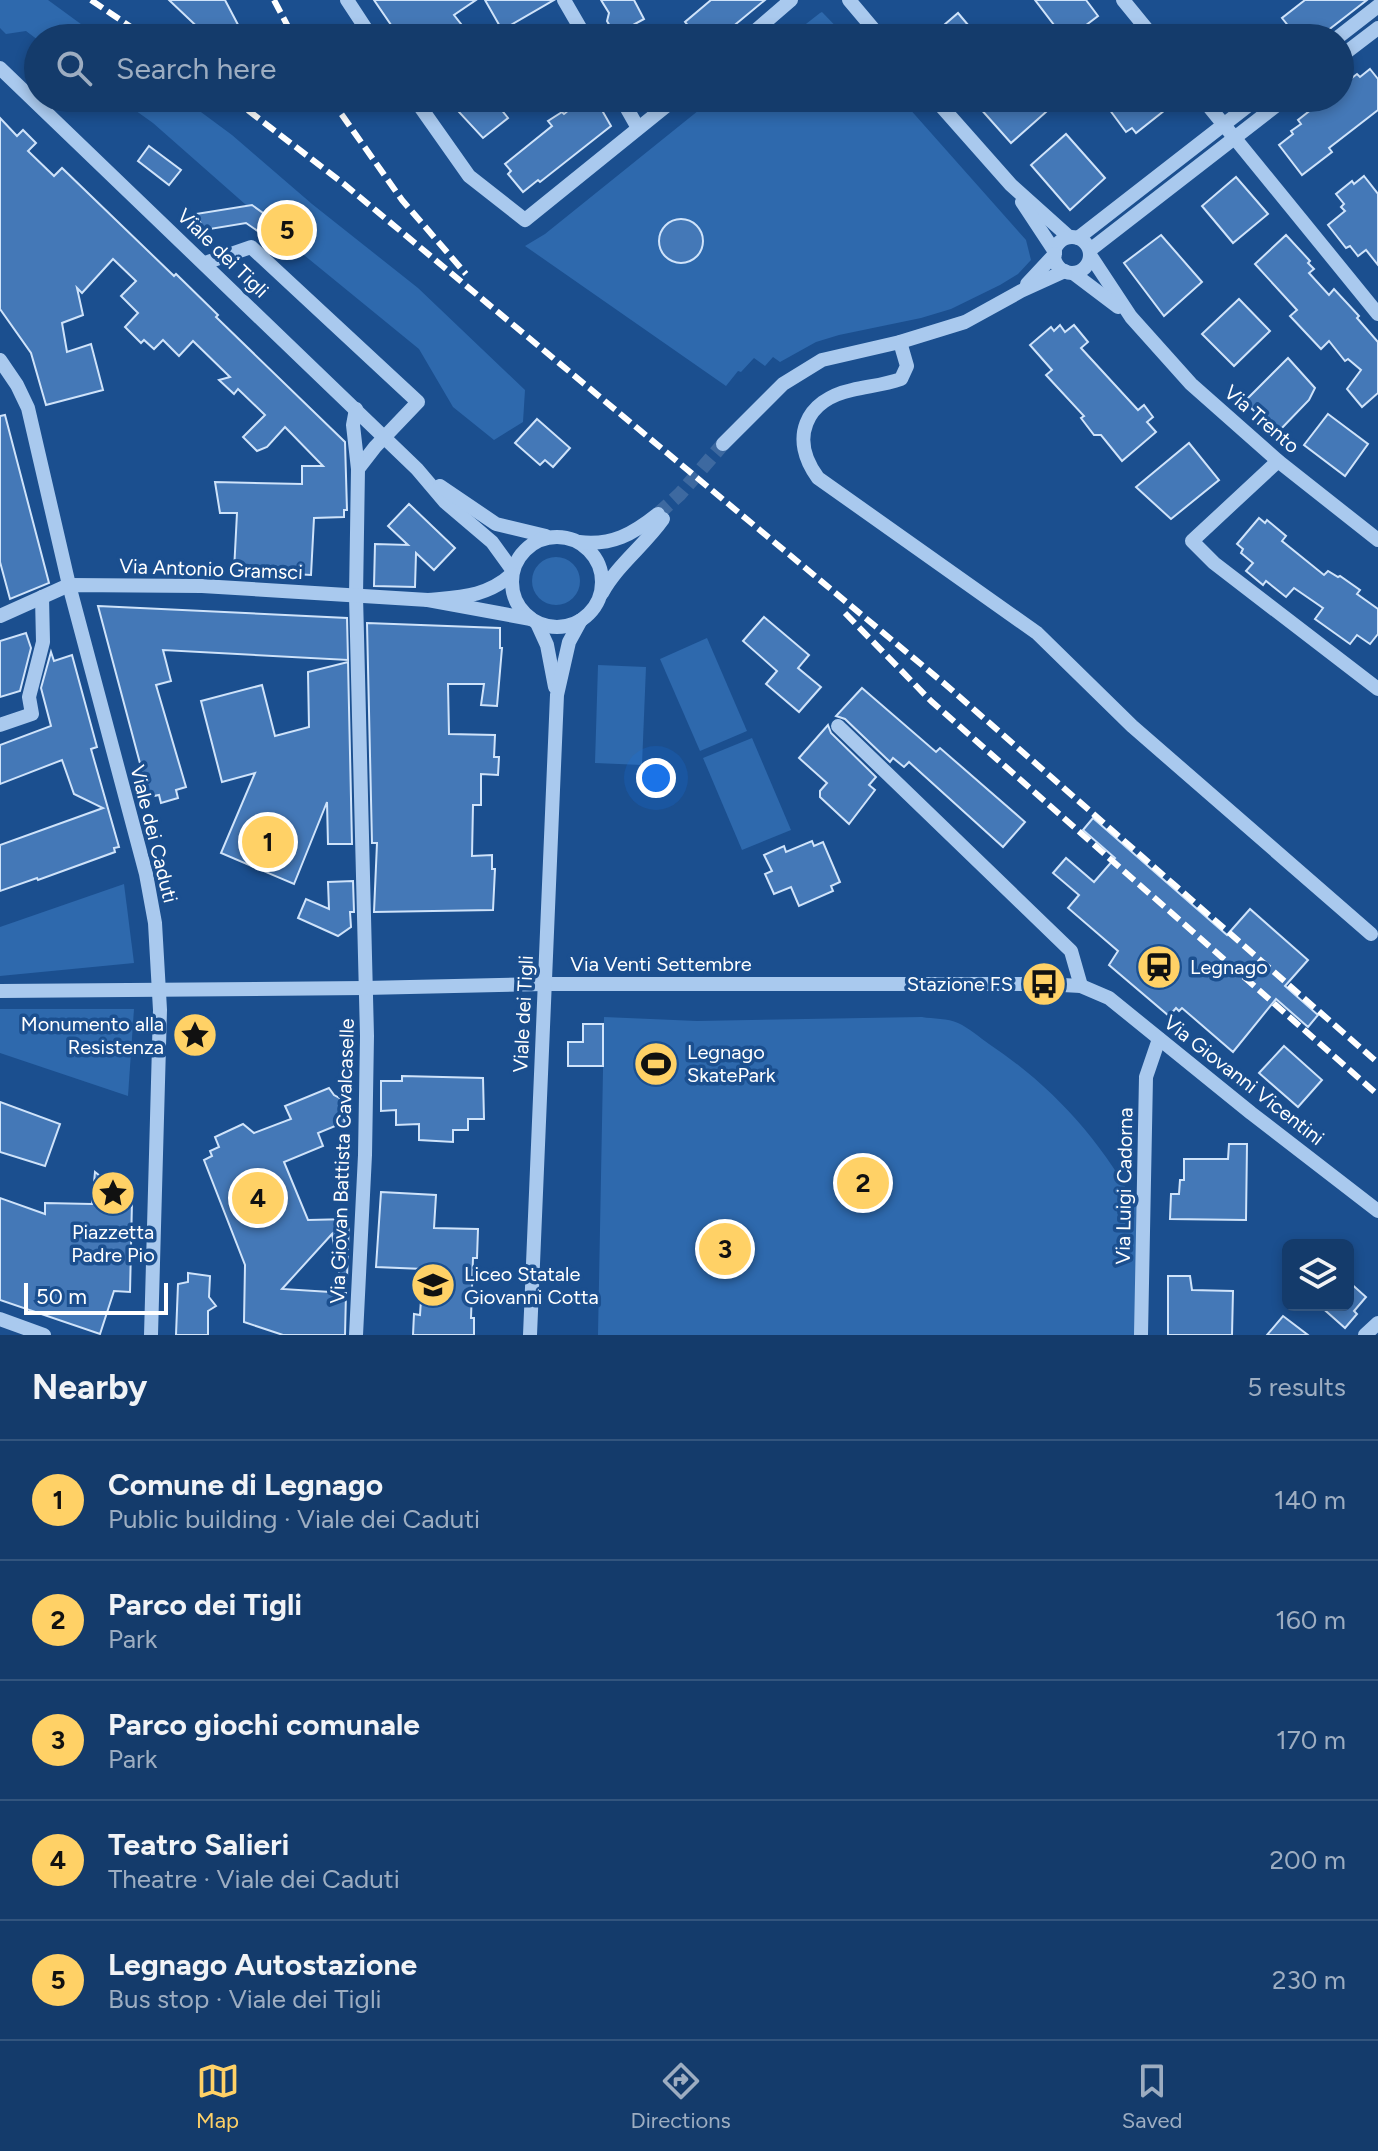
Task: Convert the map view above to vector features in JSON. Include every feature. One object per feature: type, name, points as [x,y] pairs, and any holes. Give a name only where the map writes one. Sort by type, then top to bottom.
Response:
[{"type":"street","points":[[347,0],[363,24]]},
{"type":"street","points":[[564,0],[578,24]]},
{"type":"street","points":[[763,24],[791,0]]},
{"type":"street","points":[[849,0],[869,24]]},
{"type":"street","points":[[1123,0],[1143,24]]},
{"type":"street","points":[[1354,24],[1378,4]]},
{"type":"street","points":[[1354,46],[1378,28]]},
{"type":"street","name":"Viale dei Tigli","points":[[0,68],[24,91]]},
{"type":"street","name":"Viale dei Tigli","points":[[46,112],[356,409],[417,469],[445,502],[492,542],[512,572],[514,598],[534,621],[547,645],[557,695]]},
{"type":"street","points":[[424,112],[469,176],[525,220],[658,112]]},
{"type":"street","points":[[629,112],[638,128]]},
{"type":"street","points":[[946,112],[1011,185],[1090,252]]},
{"type":"street","points":[[1213,112],[1378,314]]},
{"type":"street","points":[[1021,291],[1055,253],[1059,242],[1074,238],[1240,112]]},
{"type":"street","points":[[723,444],[783,384],[822,360],[900,342],[965,322],[1021,291],[1085,268],[1090,252],[1159,194],[1268,112]]},
{"type":"street","points":[[1150,181],[1159,194]]},
{"type":"street","points":[[1011,185],[1055,253],[1057,264],[1069,272]]},
{"type":"street","points":[[205,263],[251,247],[418,402],[358,469]]},
{"type":"street","name":"Via Trento","points":[[1090,252],[1131,317],[1191,384],[1278,461],[1378,540]]},
{"type":"street","name":"Via Trento","points":[[1069,272],[1131,317]]},
{"type":"street","points":[[900,342],[907,366],[901,379],[880,387],[850,390],[825,402],[806,420],[802,443],[807,464],[818,478],[1037,633],[1132,726],[1371,934]]},
{"type":"street","name":"Viale dei Caduti","points":[[0,360],[28,408],[69,585],[146,874],[155,923],[160,990],[151,1335]]},
{"type":"street","name":"Via Giovan Battista Cavalcaselle","points":[[356,409],[356,596],[366,1140],[356,1335]]},
{"type":"street","points":[[1278,461],[1192,541],[1214,563],[1378,689]]},
{"type":"street","name":"Viale dei Tigli","points":[[417,469],[467,507],[496,524],[550,537],[600,544],[624,537],[661,517],[654,532],[622,563],[598,601],[581,620],[569,642],[557,695],[530,1335]]},
{"type":"street","points":[[512,572],[530,545],[550,537]]},
{"type":"street","points":[[577,542],[592,554],[598,564],[602,582],[598,601]]},
{"type":"street","name":"Via Antonio Gramsci","points":[[428,600],[482,594],[502,584],[512,572]]},
{"type":"street","name":"Via Antonio Gramsci","points":[[0,616],[69,585],[202,586],[428,600],[534,621]]},
{"type":"street","points":[[0,725],[32,714],[29,697],[43,642],[42,597]]},
{"type":"street","points":[[534,621],[556,627],[581,620]]},
{"type":"street","points":[[838,726],[1071,951],[1081,986]]},
{"type":"street","name":"Via Venti Settembre","points":[[0,991],[545,984],[1081,986]]},
{"type":"street","name":"Via Giovanni Vicentini","points":[[1081,986],[1109,998],[1378,1211]]},
{"type":"street","name":"Via Luigi Cadorna","points":[[1141,1335],[1146,1077],[1159,1039]]},
{"type":"street","points":[[0,1319],[35,1334]]},
{"type":"street","points":[[1365,1335],[1378,1323]]},
{"type":"shaded area","points":[[0,0],[48,0],[81,24],[24,24],[24,31],[6,34],[0,28]]},
{"type":"shaded area","points":[[820,13],[834,24],[806,24]]},
{"type":"shaded area","points":[[138,112],[201,112],[232,135],[312,204],[418,288],[525,390],[523,422],[494,440],[453,407],[419,349],[288,242]]},
{"type":"shaded area","points":[[697,112],[912,112],[1026,240],[1031,260],[1018,274],[951,309],[816,342],[780,362],[773,357],[765,366],[754,358],[726,386],[525,246],[545,234]]},
{"type":"shaded area","points":[[556,557],[573,564],[580,581],[573,598],[556,605],[539,598],[532,581],[539,564]]},
{"type":"shaded area","points":[[707,638],[747,731],[700,751],[660,659]]},
{"type":"shaded area","points":[[598,665],[646,667],[642,765],[595,763]]},
{"type":"shaded area","points":[[752,738],[791,830],[742,850],[703,758]]},
{"type":"shaded area","points":[[124,884],[134,963],[0,976],[0,927]]},
{"type":"shaded area","points":[[0,1009],[134,1009],[128,1096],[0,1053]]},
{"type":"shaded area","points":[[604,1017],[697,1021],[922,1017],[950,1020],[966,1027],[1034,1078],[1074,1117],[1108,1160],[1137,1208],[1136,1335],[598,1335]]},
{"type":"building","points":[[169,0],[225,0],[238,24],[194,24]]},
{"type":"building","points":[[374,0],[476,0],[454,15],[461,24],[390,24]]},
{"type":"building","points":[[485,0],[554,0],[512,24],[499,24]]},
{"type":"building","points":[[601,0],[634,0],[644,19],[635,24],[609,24],[609,13]]},
{"type":"building","points":[[711,0],[765,0],[736,24],[685,22]]},
{"type":"building","points":[[1035,0],[1086,0],[1098,16],[1087,24],[1053,24]]},
{"type":"building","points":[[1305,0],[1367,0],[1336,24],[1287,24],[1282,18]]},
{"type":"building","points":[[958,13],[967,24],[945,24]]},
{"type":"building","points":[[1370,69],[1378,79],[1378,110],[1329,148],[1332,152],[1302,175],[1279,145],[1293,134],[1291,131],[1301,124],[1298,120],[1308,112],[1354,112],[1354,76],[1357,74],[1360,77]]},
{"type":"building","points":[[459,112],[503,112],[508,118],[483,138]]},
{"type":"building","points":[[562,112],[603,112],[611,126],[523,192],[508,174],[511,171],[505,164],[552,126],[548,121]]},
{"type":"building","points":[[983,112],[1046,112],[1011,143]]},
{"type":"building","points":[[1111,112],[1162,112],[1136,133],[1132,128],[1126,132]]},
{"type":"building","points":[[0,118],[17,136],[23,130],[36,143],[28,151],[54,176],[62,168],[174,276],[176,274],[345,442],[347,510],[344,510],[344,517],[314,518],[311,575],[234,571],[237,513],[220,513],[215,482],[302,484],[302,466],[323,466],[285,427],[267,447],[257,451],[243,437],[265,415],[238,389],[234,394],[219,380],[230,377],[193,341],[179,356],[163,340],[154,349],[144,340],[141,343],[125,327],[138,313],[121,296],[136,281],[113,259],[82,293],[77,288],[83,315],[62,323],[67,352],[91,344],[103,390],[46,405],[31,353],[0,309]]},
{"type":"building","points":[[1066,134],[1105,178],[1070,210],[1031,165]]},
{"type":"building","points":[[149,146],[181,170],[169,185],[138,161]]},
{"type":"building","points":[[1364,176],[1378,194],[1378,265],[1366,250],[1358,256],[1350,246],[1346,248],[1328,225],[1345,211],[1336,194]]},
{"type":"building","points":[[1236,177],[1268,214],[1233,243],[1202,206]]},
{"type":"building","points":[[252,205],[295,236],[284,249],[246,223],[204,230],[196,214]]},
{"type":"building","points":[[681,219],[696,226],[703,241],[696,256],[681,263],[666,256],[659,241],[666,226]]},
{"type":"building","points":[[1161,235],[1202,282],[1164,316],[1124,263]]},
{"type":"building","points":[[1286,235],[1310,261],[1308,263],[1314,269],[1309,273],[1329,295],[1334,289],[1378,342],[1378,393],[1362,407],[1347,389],[1361,370],[1348,359],[1345,361],[1329,341],[1321,349],[1290,316],[1297,310],[1255,264]]},
{"type":"building","points":[[1239,299],[1270,331],[1234,366],[1202,334]]},
{"type":"building","points":[[1060,325],[1065,332],[1074,325],[1088,342],[1081,348],[1138,410],[1144,405],[1153,417],[1147,422],[1156,432],[1122,461],[1101,435],[1094,435],[1081,418],[1084,416],[1046,375],[1052,370],[1030,345],[1051,327],[1054,331]]},
{"type":"building","points":[[1288,358],[1315,388],[1309,400],[1278,432],[1244,402]]},
{"type":"building","points":[[1328,414],[1368,444],[1345,476],[1304,445]]},
{"type":"building","points":[[5,415],[49,583],[10,599],[0,562],[0,416]]},
{"type":"building","points":[[537,419],[570,448],[553,467],[545,460],[540,465],[515,443]]},
{"type":"building","points":[[1189,443],[1219,480],[1171,519],[1136,487]]},
{"type":"building","points":[[409,504],[455,548],[434,570],[416,553],[415,587],[374,586],[375,544],[408,545],[388,526]]},
{"type":"building","points":[[1259,518],[1265,523],[1267,520],[1286,536],[1282,541],[1324,575],[1328,571],[1340,576],[1360,590],[1357,594],[1378,609],[1378,634],[1370,644],[1357,635],[1350,644],[1315,619],[1323,608],[1294,588],[1286,597],[1266,581],[1263,585],[1246,571],[1253,563],[1241,553],[1243,549],[1237,544]]},
{"type":"building","points":[[98,606],[347,618],[348,660],[163,650],[171,681],[156,685],[186,787],[176,790],[178,798],[161,803],[159,795],[149,797]]},
{"type":"building","points":[[764,617],[809,655],[798,668],[821,687],[799,712],[766,684],[777,671],[743,641]]},
{"type":"building","points":[[367,623],[500,628],[502,648],[497,706],[481,705],[484,684],[448,684],[449,734],[495,735],[494,757],[499,757],[498,775],[481,774],[481,805],[473,805],[472,856],[492,855],[492,869],[495,869],[493,910],[374,912],[377,843],[372,843]]},
{"type":"building","points":[[26,633],[31,648],[20,691],[0,697],[0,641]]},
{"type":"building","points":[[51,652],[54,661],[72,655],[97,747],[91,749],[119,847],[114,848],[115,852],[0,891],[0,845],[103,808],[74,794],[62,760],[0,784],[0,745],[51,726],[41,688]]},
{"type":"building","points":[[348,662],[352,844],[328,844],[327,802],[294,884],[221,853],[255,773],[222,782],[201,701],[262,685],[275,736],[309,727],[308,672]]},
{"type":"building","points":[[862,688],[936,752],[940,748],[1025,822],[1003,847],[909,762],[904,767],[893,758],[890,762],[845,719],[836,716]]},
{"type":"building","points":[[828,725],[831,733],[876,777],[869,785],[875,790],[849,824],[820,797],[820,791],[827,783],[799,758]]},
{"type":"building","points":[[1093,818],[1227,935],[1250,909],[1308,960],[1285,986],[1318,1015],[1308,1027],[1276,999],[1233,1052],[1182,1008],[1179,1011],[1176,1008],[1169,1016],[1109,965],[1118,951],[1068,908],[1079,895],[1053,873],[1066,858],[1094,882],[1115,858],[1083,830]]},
{"type":"building","points":[[812,841],[814,846],[823,842],[840,882],[831,886],[833,891],[799,906],[791,887],[774,894],[765,874],[772,871],[764,855],[784,846],[786,852]]},
{"type":"building","points":[[353,881],[351,927],[338,936],[298,918],[306,899],[329,909],[328,882]]},
{"type":"building","points":[[583,1024],[603,1024],[603,1066],[568,1066],[568,1042],[583,1042]]},
{"type":"building","points":[[1284,1046],[1322,1080],[1298,1107],[1259,1073]]},
{"type":"building","points":[[402,1076],[483,1078],[484,1119],[468,1119],[468,1130],[453,1130],[453,1142],[419,1140],[419,1124],[396,1125],[396,1110],[381,1111],[381,1081],[402,1081]]},
{"type":"building","points":[[329,1088],[346,1106],[342,1114],[345,1122],[318,1133],[323,1146],[284,1162],[308,1220],[349,1219],[347,1278],[340,1278],[332,1234],[282,1289],[346,1293],[345,1335],[283,1335],[244,1322],[245,1265],[204,1160],[212,1156],[210,1151],[219,1147],[215,1137],[243,1124],[254,1133],[291,1119],[285,1106]]},
{"type":"building","points":[[0,1102],[60,1124],[45,1166],[0,1152]]},
{"type":"building","points":[[1229,1144],[1247,1144],[1246,1220],[1170,1219],[1171,1194],[1179,1194],[1180,1180],[1184,1180],[1184,1159],[1228,1159]]},
{"type":"building","points":[[95,1172],[132,1201],[130,1292],[114,1291],[100,1334],[0,1300],[0,1198],[45,1214],[45,1203],[92,1204]]},
{"type":"building","points":[[381,1192],[436,1195],[434,1228],[478,1229],[477,1258],[473,1258],[471,1318],[474,1318],[474,1335],[413,1335],[414,1314],[420,1315],[423,1269],[376,1267]]},
{"type":"building","points":[[188,1273],[210,1276],[209,1297],[216,1306],[208,1311],[208,1335],[176,1335],[178,1284],[188,1282]]},
{"type":"building","points":[[1168,1276],[1190,1276],[1192,1290],[1233,1291],[1232,1335],[1168,1335]]},
{"type":"building","points":[[1354,1286],[1366,1297],[1354,1311]]},
{"type":"building","points":[[1326,1311],[1354,1311],[1357,1314],[1345,1328]]},
{"type":"building","points":[[1283,1316],[1308,1335],[1267,1335]]},
{"type":"tunnel","points":[[658,514],[680,494],[723,444]]},
{"type":"railway","points":[[91,0],[126,24]]},
{"type":"railway","points":[[274,0],[287,24]]},
{"type":"railway","points":[[250,112],[344,184],[946,685],[1378,1063]]},
{"type":"railway","points":[[340,112],[402,200],[466,274]]},
{"type":"railway","points":[[845,613],[931,701],[1378,1095]]},
{"type":"place","name":"Legnago Autostazione","points":[[287,230]]},
{"type":"place","name":"Comune di Legnago","points":[[268,842]]},
{"type":"place","name":"Legnago","points":[[1159,967]]},
{"type":"place","name":"Stazione FS","points":[[1044,984]]},
{"type":"place","name":"Monumento alla Resistenza","points":[[195,1035]]},
{"type":"place","name":"Legnago SkatePark","points":[[656,1064]]},
{"type":"place","name":"Parco dei Tigli","points":[[863,1183]]},
{"type":"place","name":"Piazzetta Padre Pio","points":[[113,1193]]},
{"type":"place","name":"Teatro Salieri","points":[[258,1198]]},
{"type":"place","name":"Parco giochi comunale","points":[[725,1249]]},
{"type":"place","name":"Liceo Statale Giovanni Cotta","points":[[433,1285]]}]
